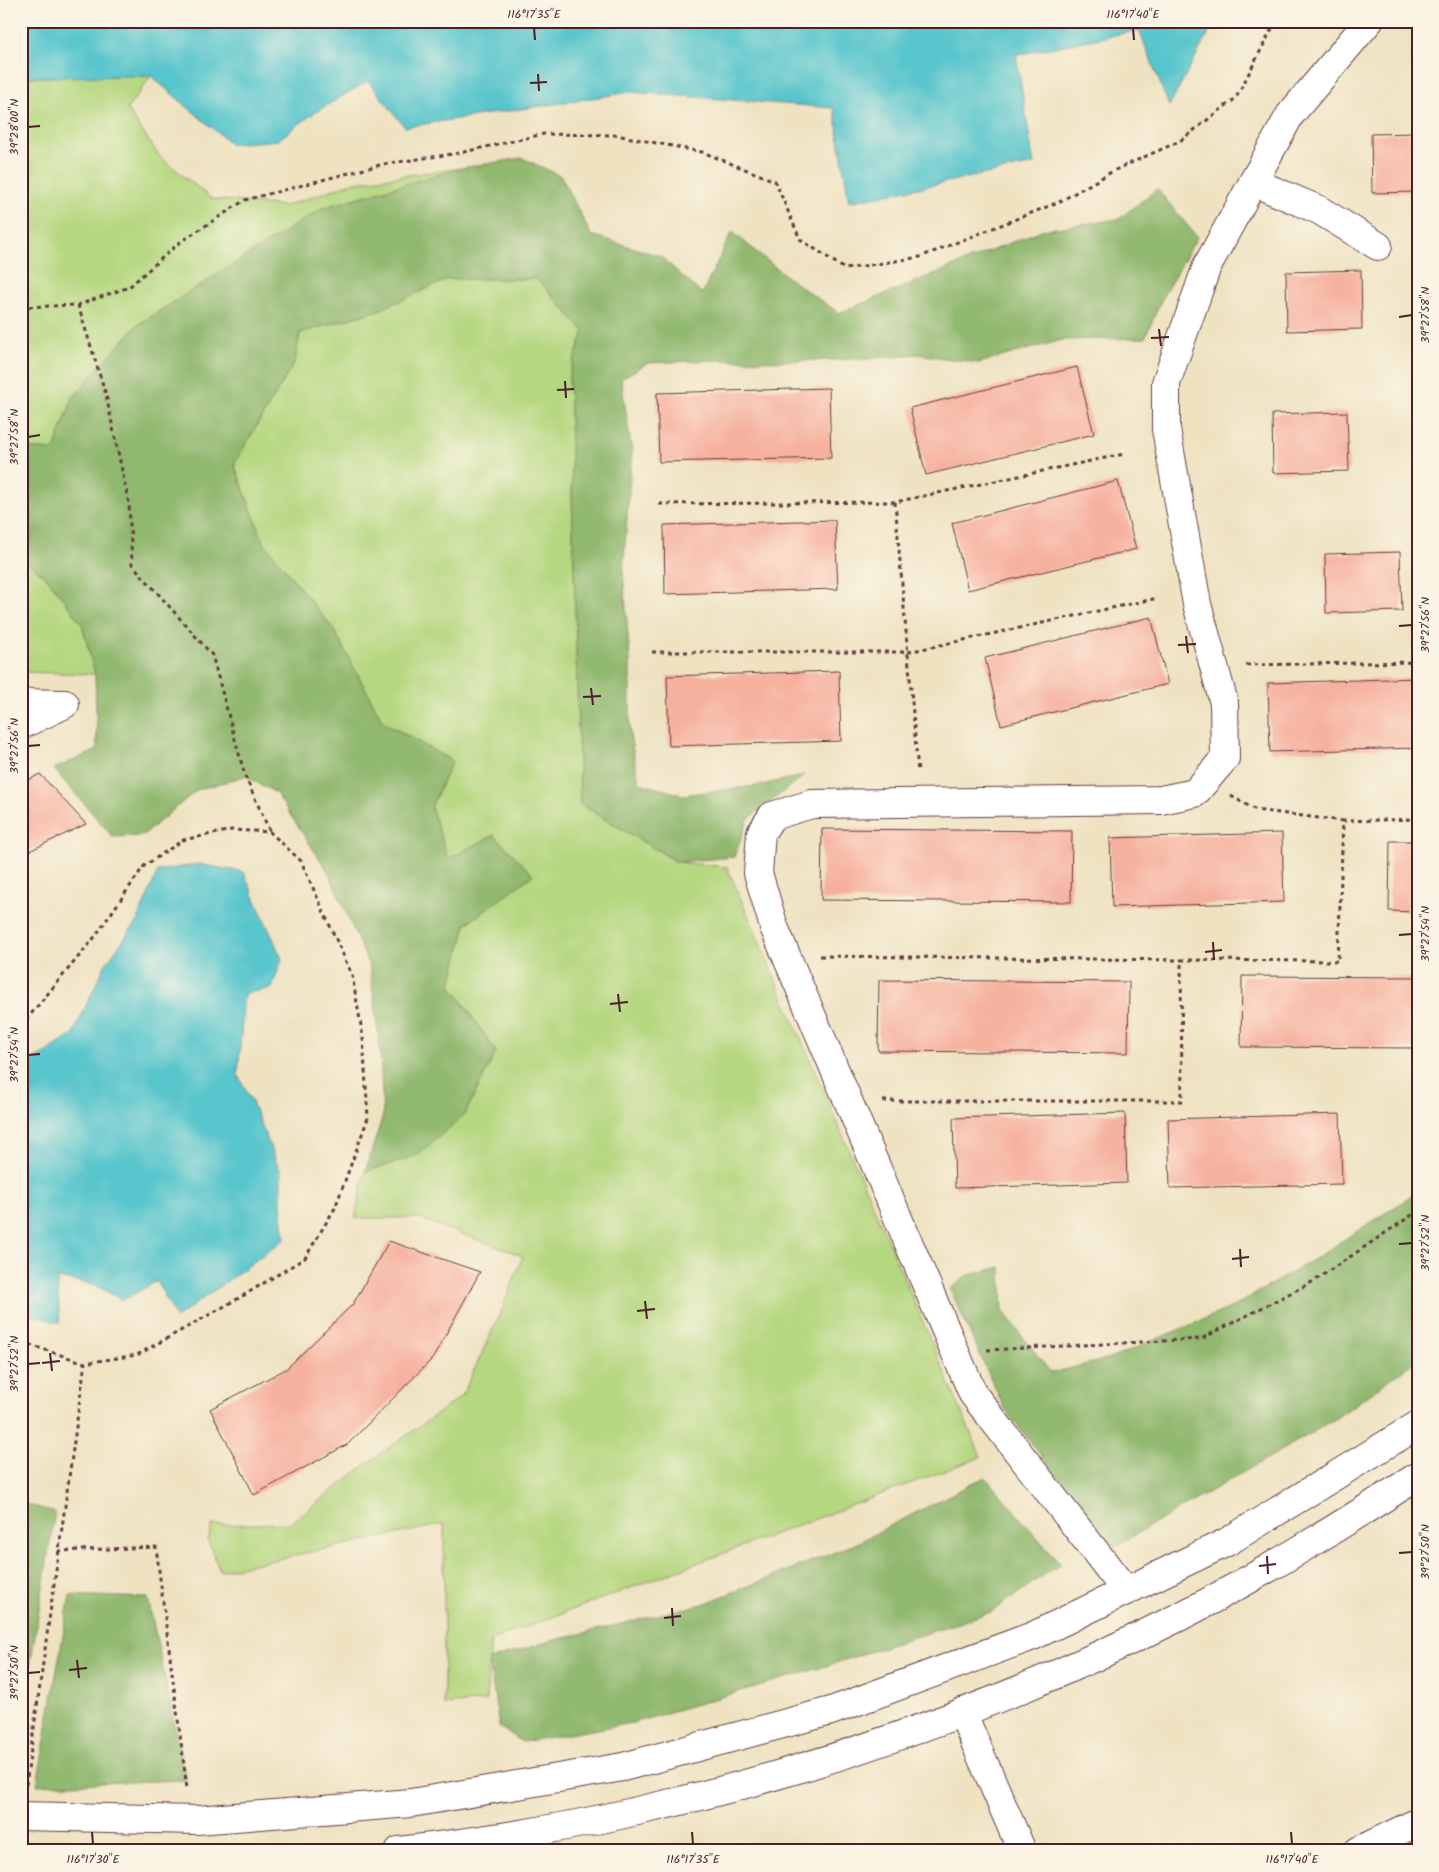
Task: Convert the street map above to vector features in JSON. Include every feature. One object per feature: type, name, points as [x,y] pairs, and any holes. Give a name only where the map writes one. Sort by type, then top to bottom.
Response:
[{"type":"street","points":[[1126,1591],[973,1394],[774,927],[758,873],[761,833],[772,816],[812,804],[1161,800],[1195,793],[1225,758],[1224,703],[1195,594],[1166,429],[1166,383],[1207,266],[1290,115],[1368,21]]},
{"type":"street","points":[[1253,182],[1320,210],[1378,246]]},
{"type":"street","points":[[21,702],[65,704],[21,725]]},
{"type":"street","points":[[21,1816],[197,1820],[411,1803],[624,1767],[831,1711],[1033,1636],[1227,1542],[1418,1425]]},
{"type":"street","points":[[399,1851],[489,1840],[632,1812],[774,1776],[913,1731],[1049,1678],[1181,1615],[1310,1545],[1418,1476]]},
{"type":"street","points":[[962,1712],[1022,1851]]},
{"type":"street","points":[[1358,1851],[1418,1822]]},
{"type":"path","points":[[21,307],[78,305],[129,287],[179,243],[245,200],[384,164],[458,153],[544,134],[616,135],[702,152],[775,181],[800,239],[845,269],[920,257],[1059,202],[1115,170],[1180,142],[1236,98],[1276,21]]},
{"type":"path","points":[[21,1342],[85,1363],[138,1355],[241,1297],[305,1258],[335,1208],[368,1118],[363,1037],[352,975],[301,861],[270,832],[245,776],[212,655],[132,564],[127,495],[106,395],[78,305]]},
{"type":"path","points":[[659,504],[895,502],[1124,454]]},
{"type":"path","points":[[895,502],[920,803]]},
{"type":"path","points":[[652,652],[908,652],[1158,598]]},
{"type":"path","points":[[1245,665],[1418,662]]},
{"type":"path","points":[[1204,782],[1256,810],[1343,821],[1418,819]]},
{"type":"path","points":[[787,956],[1338,961],[1343,821]]},
{"type":"path","points":[[21,1026],[94,938],[144,866],[183,840],[232,830],[270,832]]},
{"type":"path","points":[[894,1100],[1182,1101],[1181,960],[1192,960]]},
{"type":"path","points":[[955,1352],[1201,1339],[1314,1281],[1418,1210]]},
{"type":"path","points":[[25,1788],[85,1363]]},
{"type":"path","points":[[58,1551],[156,1547],[188,1798]]},
{"type":"green space","points":[[151,76],[127,109],[160,157],[212,199],[285,206],[355,182],[462,168],[322,208],[73,397],[54,450],[21,448],[21,77]]},
{"type":"green space","points":[[522,158],[561,176],[591,235],[660,256],[702,294],[732,232],[791,280],[839,313],[1042,230],[1119,219],[1157,189],[1197,237],[1164,294],[1145,338],[1062,340],[979,363],[917,354],[868,359],[714,360],[647,363],[621,379],[632,452],[623,571],[630,661],[630,735],[639,783],[683,795],[762,785],[805,775],[748,819],[734,857],[677,862],[580,804],[569,375],[584,331],[537,279],[448,279],[379,310],[300,333],[295,361],[234,464],[264,543],[334,630],[383,722],[452,761],[431,807],[448,859],[494,835],[533,875],[466,924],[451,985],[496,1052],[465,1114],[418,1155],[365,1172],[383,1115],[380,1051],[370,968],[329,873],[276,793],[245,776],[197,790],[142,836],[113,837],[54,769],[97,750],[95,674],[82,624],[48,579],[21,557],[21,448],[54,450],[73,397],[136,326],[322,208],[462,168]]},
{"type":"green space","points":[[448,279],[537,279],[584,331],[569,375],[580,804],[677,862],[727,867],[981,1457],[491,1640],[486,1701],[444,1705],[444,1524],[220,1571],[208,1541],[212,1525],[291,1523],[368,1463],[462,1396],[501,1312],[523,1256],[418,1218],[355,1218],[365,1172],[418,1155],[465,1113],[496,1052],[451,985],[466,924],[533,875],[448,859],[431,807],[452,761],[383,722],[334,630],[264,543],[234,464],[295,361],[300,333],[379,310]]},
{"type":"green space","points":[[21,557],[48,579],[82,624],[95,674],[21,672]]},
{"type":"green space","points":[[1418,1192],[1418,1359],[1332,1421],[1114,1547],[1005,1410],[950,1289],[969,1275],[1001,1267],[1003,1311],[1051,1373],[1112,1358],[1235,1306],[1316,1258]]},
{"type":"green space","points":[[985,1477],[1060,1564],[991,1612],[820,1668],[632,1723],[522,1742],[499,1727],[489,1660],[547,1642],[703,1604],[853,1545]]},
{"type":"green space","points":[[21,1503],[55,1512],[21,1721]]},
{"type":"green space","points":[[70,1595],[148,1598],[186,1780],[37,1785]]},
{"type":"water","points":[[21,21],[1215,21],[1169,106],[1139,30],[1016,55],[1034,164],[849,202],[834,108],[631,92],[405,127],[368,81],[314,113],[278,140],[231,144],[151,76],[21,77]]},
{"type":"water","points":[[198,864],[244,872],[282,959],[272,988],[244,994],[238,1075],[251,1100],[281,1173],[281,1205],[285,1239],[176,1318],[157,1281],[123,1300],[92,1284],[57,1278],[60,1323],[21,1312],[21,1066],[41,1056],[73,1034],[105,965],[137,921],[158,871]]},
{"type":"building","points":[[1418,133],[1418,192],[1372,193],[1371,134]]},
{"type":"building","points":[[1361,270],[1362,329],[1287,331],[1286,272]]},
{"type":"building","points":[[1077,367],[1094,434],[926,475],[910,408]]},
{"type":"building","points":[[829,388],[831,458],[659,462],[657,393]]},
{"type":"building","points":[[1347,412],[1349,471],[1273,473],[1272,414]]},
{"type":"building","points":[[1118,481],[1136,549],[968,590],[952,523]]},
{"type":"building","points":[[835,520],[838,589],[665,594],[664,525]]},
{"type":"building","points":[[1400,552],[1402,611],[1326,613],[1325,554]]},
{"type":"building","points":[[1151,617],[1168,684],[1001,725],[985,658]]},
{"type":"building","points":[[839,671],[841,741],[669,746],[667,676]]},
{"type":"building","points":[[1418,678],[1418,748],[1270,752],[1268,683]]},
{"type":"building","points":[[40,774],[86,824],[21,855],[21,784]]},
{"type":"building","points":[[822,829],[1072,831],[1071,902],[821,900]]},
{"type":"building","points":[[1282,833],[1284,902],[1112,907],[1110,838]]},
{"type":"building","points":[[1390,841],[1418,841],[1418,912],[1389,911]]},
{"type":"building","points":[[1242,976],[1418,977],[1418,1048],[1241,1047]]},
{"type":"building","points":[[879,980],[1129,982],[1128,1053],[878,1051]]},
{"type":"building","points":[[1125,1113],[1127,1183],[955,1188],[953,1118]]},
{"type":"building","points":[[1340,1114],[1342,1184],[1170,1188],[1168,1119]]},
{"type":"building","points":[[389,1241],[480,1272],[433,1358],[348,1444],[254,1495],[210,1409],[286,1369],[353,1304]]}]
